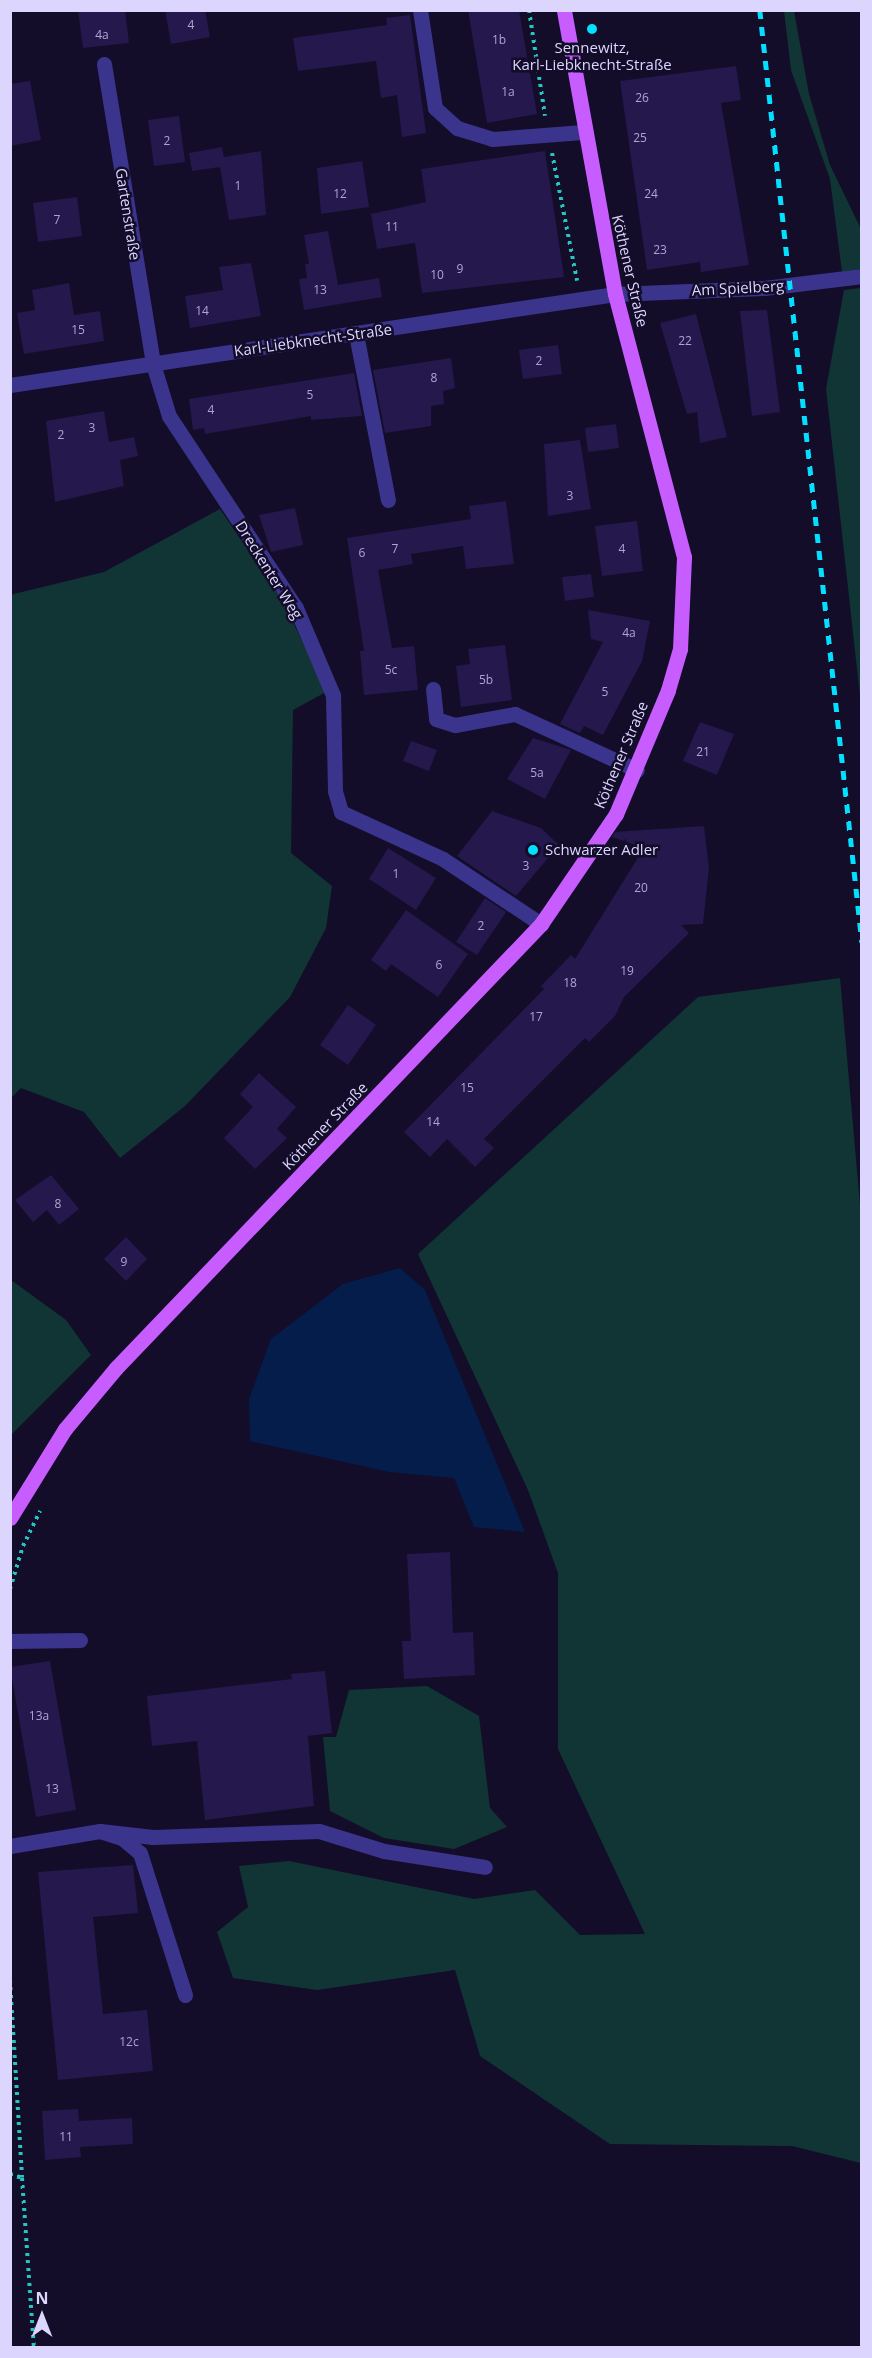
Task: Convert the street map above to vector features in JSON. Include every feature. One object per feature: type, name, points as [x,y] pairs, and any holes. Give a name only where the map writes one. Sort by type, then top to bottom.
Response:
[{"type":"main road","name":"Köthener Straße","points":[[10,1518],[64,1429],[116,1368],[542,924],[596,850],[637,770],[680,650],[684,557],[615,294],[583,132],[564,10]]},
{"type":"street","points":[[420,10],[435,108],[457,128],[492,139],[583,132]]},
{"type":"street","name":"Gartenstraße","points":[[104,64],[153,364]]},
{"type":"street","name":"Am Spielberg","points":[[615,294],[764,288],[861,276]]},
{"type":"street","name":"Karl-Liebknecht-Straße","points":[[10,386],[615,294]]},
{"type":"street","points":[[356,334],[388,500]]},
{"type":"street","name":"Dreckenter Weg","points":[[153,364],[169,416],[296,608],[333,695],[335,791],[341,812],[443,859],[542,924]]},
{"type":"street","points":[[433,689],[436,719],[455,725],[515,714],[637,770]]},
{"type":"street","points":[[10,1641],[80,1640]]},
{"type":"street","points":[[100,1831],[122,1838],[140,1853],[185,1995]]},
{"type":"street","points":[[10,1846],[100,1831],[153,1838],[319,1831],[384,1851],[485,1867]]},
{"type":"path","points":[[10,1980],[34,2348]]},
{"type":"path","points":[[10,2174],[22,2178]]},
{"type":"green space","points":[[784,11],[794,11],[809,94],[830,165],[861,229],[861,269],[842,272],[830,179],[791,70]]},
{"type":"green space","points":[[862,288],[861,705],[826,389],[844,290]]},
{"type":"green space","points":[[220,509],[284,603],[326,692],[293,710],[291,853],[332,886],[326,928],[290,997],[185,1106],[120,1158],[84,1112],[21,1088],[11,1098],[10,595],[104,572]]},
{"type":"green space","points":[[840,978],[862,1227],[861,2163],[792,2146],[610,2144],[480,2056],[455,1970],[317,1990],[233,1978],[217,1932],[248,1907],[239,1866],[289,1861],[474,1899],[535,1890],[580,1935],[645,1934],[558,1749],[558,1573],[528,1490],[418,1254],[698,997]]},
{"type":"green space","points":[[11,1280],[66,1320],[91,1355],[11,1435]]},
{"type":"green space","points":[[427,1686],[479,1716],[490,1808],[507,1827],[454,1849],[384,1838],[330,1811],[323,1737],[336,1737],[349,1690]]},
{"type":"water","points":[[400,1268],[425,1290],[525,1532],[474,1527],[454,1478],[389,1472],[250,1441],[249,1399],[271,1339],[343,1284]]},
{"type":"building","points":[[78,10],[125,10],[129,43],[83,48]]},
{"type":"building","points":[[165,10],[205,10],[210,37],[171,44]]},
{"type":"building","points":[[468,10],[519,10],[537,114],[487,123]]},
{"type":"building","points":[[410,15],[426,133],[402,137],[397,95],[381,98],[376,61],[298,71],[293,38],[387,25],[386,18]]},
{"type":"building","points":[[736,66],[741,100],[721,103],[749,265],[701,272],[700,262],[647,270],[620,81]]},
{"type":"building","points":[[30,81],[41,140],[10,146],[10,84]]},
{"type":"building","points":[[179,116],[185,162],[154,166],[148,120]]},
{"type":"building","points":[[222,147],[224,157],[261,151],[266,215],[229,220],[220,167],[192,171],[189,153]]},
{"type":"building","points":[[545,151],[564,277],[422,293],[415,243],[377,249],[371,214],[426,202],[421,169]]},
{"type":"building","points":[[362,161],[369,207],[321,214],[317,168]]},
{"type":"building","points":[[77,197],[82,236],[38,242],[33,203]]},
{"type":"building","points":[[328,231],[338,285],[379,278],[382,297],[304,310],[299,279],[307,278],[305,264],[309,264],[304,235]]},
{"type":"building","points":[[251,263],[261,316],[190,328],[185,296],[223,290],[219,267]]},
{"type":"building","points":[[69,283],[74,315],[100,311],[104,341],[24,354],[17,313],[35,310],[32,290]]},
{"type":"building","points":[[767,310],[780,412],[752,416],[740,311]]},
{"type":"building","points":[[696,314],[727,437],[700,443],[697,412],[687,414],[660,323]]},
{"type":"building","points":[[558,345],[562,374],[523,379],[519,350]]},
{"type":"building","points":[[451,358],[455,388],[443,391],[444,404],[431,406],[431,426],[385,433],[373,370]]},
{"type":"building","points":[[354,373],[362,416],[311,420],[311,416],[205,434],[204,428],[193,430],[189,399]]},
{"type":"building","points":[[104,411],[109,442],[134,437],[138,456],[120,460],[124,486],[55,502],[46,421]]},
{"type":"building","points":[[616,424],[619,448],[588,452],[585,428]]},
{"type":"building","points":[[580,440],[591,509],[548,516],[544,444]]},
{"type":"building","points":[[506,501],[514,564],[466,569],[463,546],[411,554],[413,564],[378,570],[392,648],[414,646],[418,690],[364,695],[360,651],[364,651],[347,538],[471,519],[469,506]]},
{"type":"building","points":[[295,508],[303,545],[271,552],[259,515]]},
{"type":"building","points":[[637,521],[643,571],[602,576],[595,526]]},
{"type":"building","points":[[591,574],[594,597],[565,601],[562,577]]},
{"type":"building","points":[[588,610],[650,621],[642,661],[603,735],[584,726],[580,733],[560,724],[603,642],[591,639]]},
{"type":"building","points":[[505,645],[512,700],[461,707],[456,666],[470,664],[468,649]]},
{"type":"building","points":[[700,722],[734,734],[717,775],[683,761]]},
{"type":"building","points":[[533,738],[571,750],[545,799],[507,779]]},
{"type":"building","points":[[411,741],[437,750],[429,771],[403,761]]},
{"type":"building","points":[[492,811],[541,828],[559,845],[516,896],[457,856]]},
{"type":"building","points":[[704,826],[709,868],[703,924],[681,925],[689,933],[624,997],[615,1016],[589,1042],[585,1038],[484,1139],[494,1148],[475,1167],[447,1139],[430,1157],[404,1132],[544,989],[541,986],[571,955],[575,959],[644,848],[612,837],[615,832]]},
{"type":"building","points":[[388,848],[436,878],[416,910],[369,879]]},
{"type":"building","points":[[485,898],[506,912],[477,955],[456,942]]},
{"type":"building","points":[[406,910],[468,954],[438,997],[391,964],[386,971],[371,960]]},
{"type":"building","points":[[348,1005],[376,1025],[348,1065],[320,1045]]},
{"type":"building","points":[[259,1073],[296,1107],[277,1129],[287,1138],[255,1169],[224,1138],[253,1107],[240,1094]]},
{"type":"building","points":[[51,1175],[79,1209],[59,1225],[47,1210],[33,1222],[15,1200]]},
{"type":"building","points":[[126,1237],[147,1259],[126,1281],[104,1259]]},
{"type":"building","points":[[450,1552],[453,1633],[473,1632],[475,1675],[404,1679],[402,1641],[411,1641],[407,1554]]},
{"type":"building","points":[[50,1661],[76,1810],[36,1817],[10,1667]]},
{"type":"building","points":[[325,1671],[332,1733],[308,1736],[314,1806],[205,1820],[197,1741],[152,1746],[147,1696],[292,1679],[291,1674]]},
{"type":"building","points":[[133,1865],[138,1913],[93,1917],[103,2014],[147,2010],[153,2071],[58,2080],[38,1872]]},
{"type":"building","points":[[78,2109],[79,2121],[132,2118],[133,2144],[80,2147],[81,2157],[45,2160],[42,2111]]},
{"type":"railway","points":[[760,10],[862,942]]},
{"type":"place","name":"Sennewitz, Karl-Liebknecht-Straße","points":[[592,29]]},
{"type":"place","name":"Schwarzer Adler","points":[[533,850]]}]
